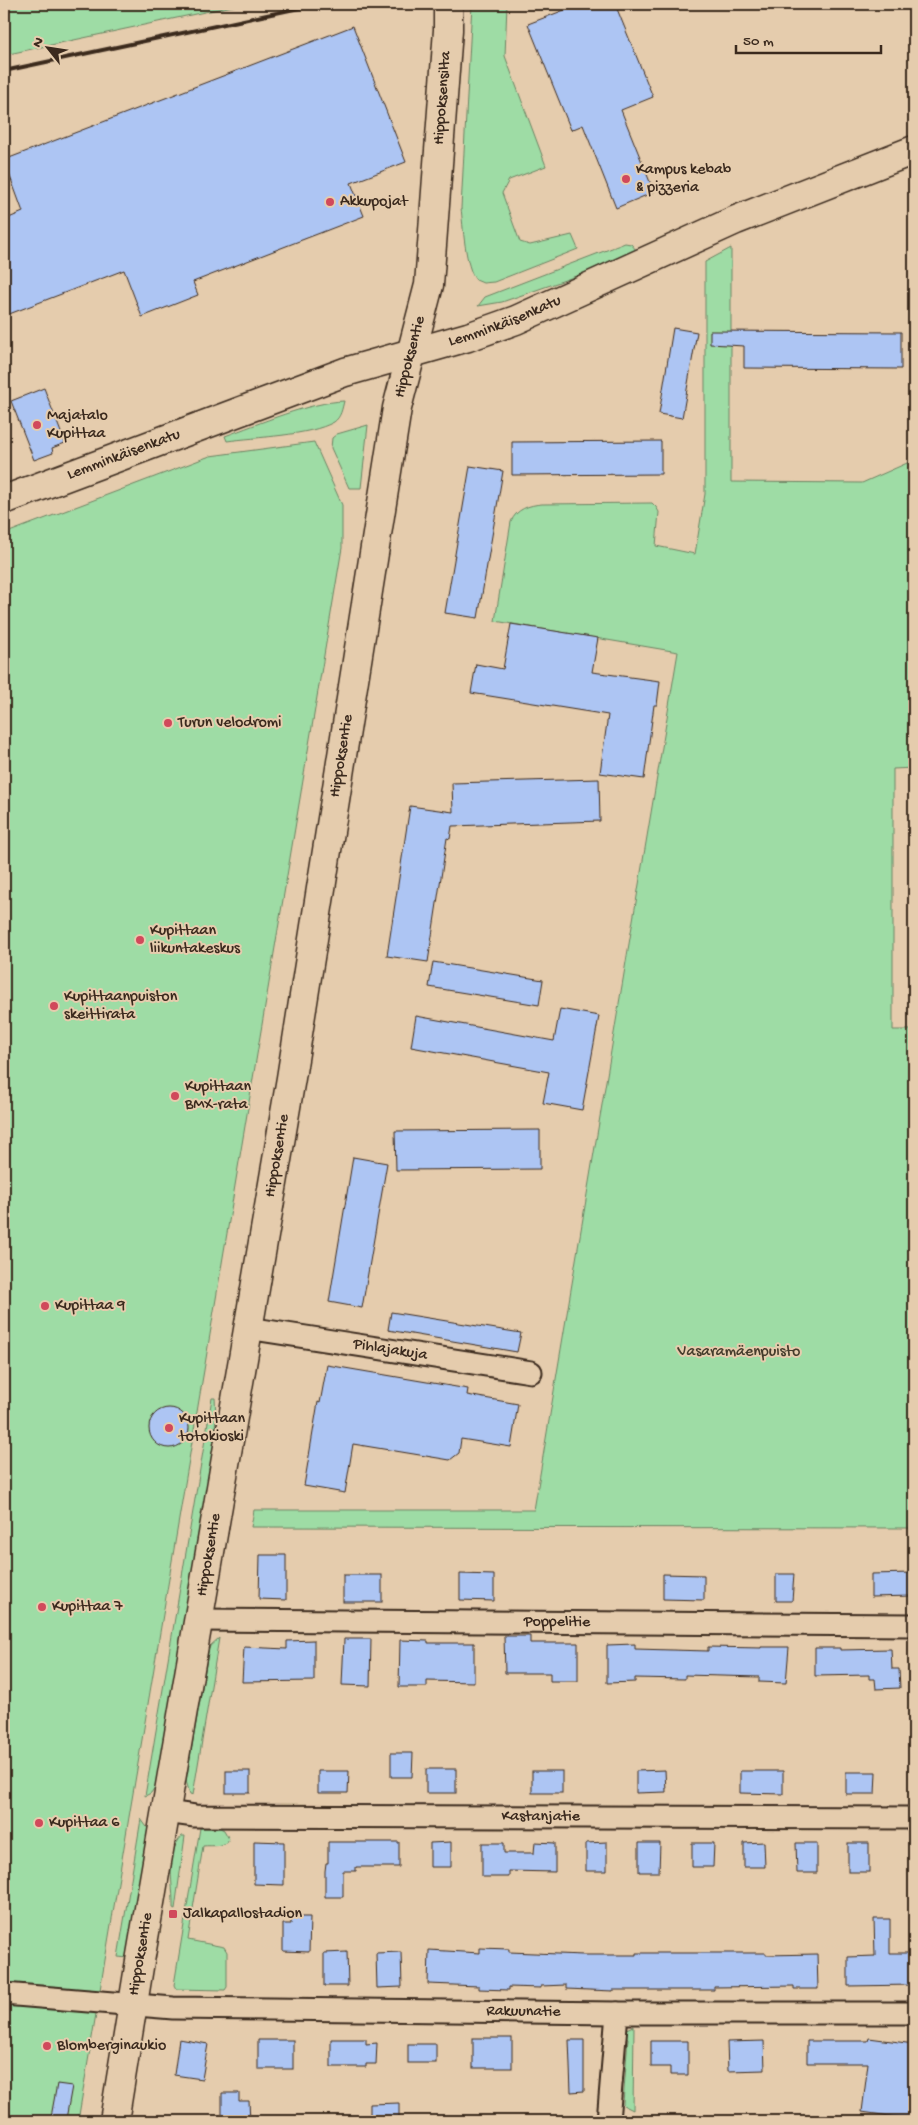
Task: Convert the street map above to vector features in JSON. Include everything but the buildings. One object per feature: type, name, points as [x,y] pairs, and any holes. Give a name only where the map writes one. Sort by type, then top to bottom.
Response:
[{"type":"street","name":"Hippoksensilta","points":[[436,191],[448,4]]},
{"type":"street","name":"Lemminkäisenkatu","points":[[4,500],[345,372],[468,338],[544,309],[736,220],[914,150]]},
{"type":"street","name":"Hippoksentie","points":[[114,2121],[343,756],[397,408],[429,285],[436,191]]},
{"type":"street","name":"Pihlajakuja","points":[[248,1328],[531,1372]]},
{"type":"street","name":"Poppelitie","points":[[199,1620],[914,1625]]},
{"type":"street","name":"Kastanjatie","points":[[166,1812],[195,1816],[914,1818]]},
{"type":"street","points":[[4,1994],[132,2005]]},
{"type":"street","name":"Rakuunatie","points":[[132,2005],[173,2008],[617,2013],[914,2013]]},
{"type":"street","points":[[608,2121],[617,2013]]},
{"type":"green space","points":[[4,4],[242,4],[4,55]]},
{"type":"green space","points":[[472,4],[507,4],[505,56],[546,166],[509,180],[502,193],[520,242],[530,245],[572,235],[578,249],[494,282],[483,283],[476,280],[469,266],[461,208]]},
{"type":"green space","points":[[625,243],[631,244],[637,251],[585,273],[502,302],[478,306],[485,297]]},
{"type":"green space","name":"Vasaramäenpuisto","points":[[731,248],[731,482],[862,483],[914,460],[914,768],[893,769],[893,1030],[914,1030],[914,1528],[251,1527],[254,1510],[534,1510],[678,652],[495,621],[511,522],[516,514],[532,505],[652,503],[659,512],[656,546],[695,554],[705,494],[705,262]]},
{"type":"green space","points":[[344,401],[338,418],[323,427],[297,433],[227,441],[225,436],[300,409],[330,402]]},
{"type":"green space","points":[[368,425],[361,488],[349,488],[331,448],[332,438],[337,434]]},
{"type":"green space","name":"Kupittaan liikuntakeskus","points":[[314,442],[342,505],[342,548],[78,2121],[4,2121],[4,534],[210,456]]},
{"type":"green space","points":[[212,1398],[215,1398],[216,1416],[213,1452],[157,1784],[151,1793],[145,1796]]},
{"type":"green space","points":[[219,1638],[193,1795],[190,1794],[186,1781],[208,1653],[210,1646]]},
{"type":"green space","points":[[141,1819],[149,1830],[128,1958],[118,1957]]},
{"type":"green space","points":[[200,1828],[220,1828],[224,1830],[229,1839],[224,1844],[218,1846],[203,1846],[188,1940],[224,1947],[227,1952],[227,1987],[225,1990],[176,1989],[174,1985]]},
{"type":"green space","points":[[182,1836],[185,1836],[175,1909],[173,1908],[171,1870],[173,1852]]},
{"type":"green space","points":[[634,2026],[633,2110],[623,2105],[623,2103],[628,2038],[626,2037],[625,2030]]},
{"type":"railway","points":[[4,71],[318,4]]},
{"type":"place","name":"Kampus kebab & pizzeria","points":[[626,179]]},
{"type":"place","name":"Akkupojat","points":[[330,202]]},
{"type":"place","name":"Majatalo Kupittaa","points":[[37,425]]},
{"type":"place","name":"Turun velodromi","points":[[168,723]]},
{"type":"place","name":"Kupittaan liikuntakeskus","points":[[140,940]]},
{"type":"place","name":"Kupittaanpuiston skeittirata","points":[[54,1006]]},
{"type":"place","name":"Kupittaan BMX-rata","points":[[175,1096]]},
{"type":"place","name":"Kupittaa 9","points":[[45,1306]]},
{"type":"place","name":"Kupittaan totokioski","points":[[169,1428]]},
{"type":"place","name":"Kupittaa 7","points":[[42,1607]]},
{"type":"place","name":"Kupittaa 6","points":[[39,1823]]},
{"type":"place","name":"Jalkapallostadion","points":[[173,1914]]},
{"type":"place","name":"Blomberginaukio","points":[[47,2046]]}]
